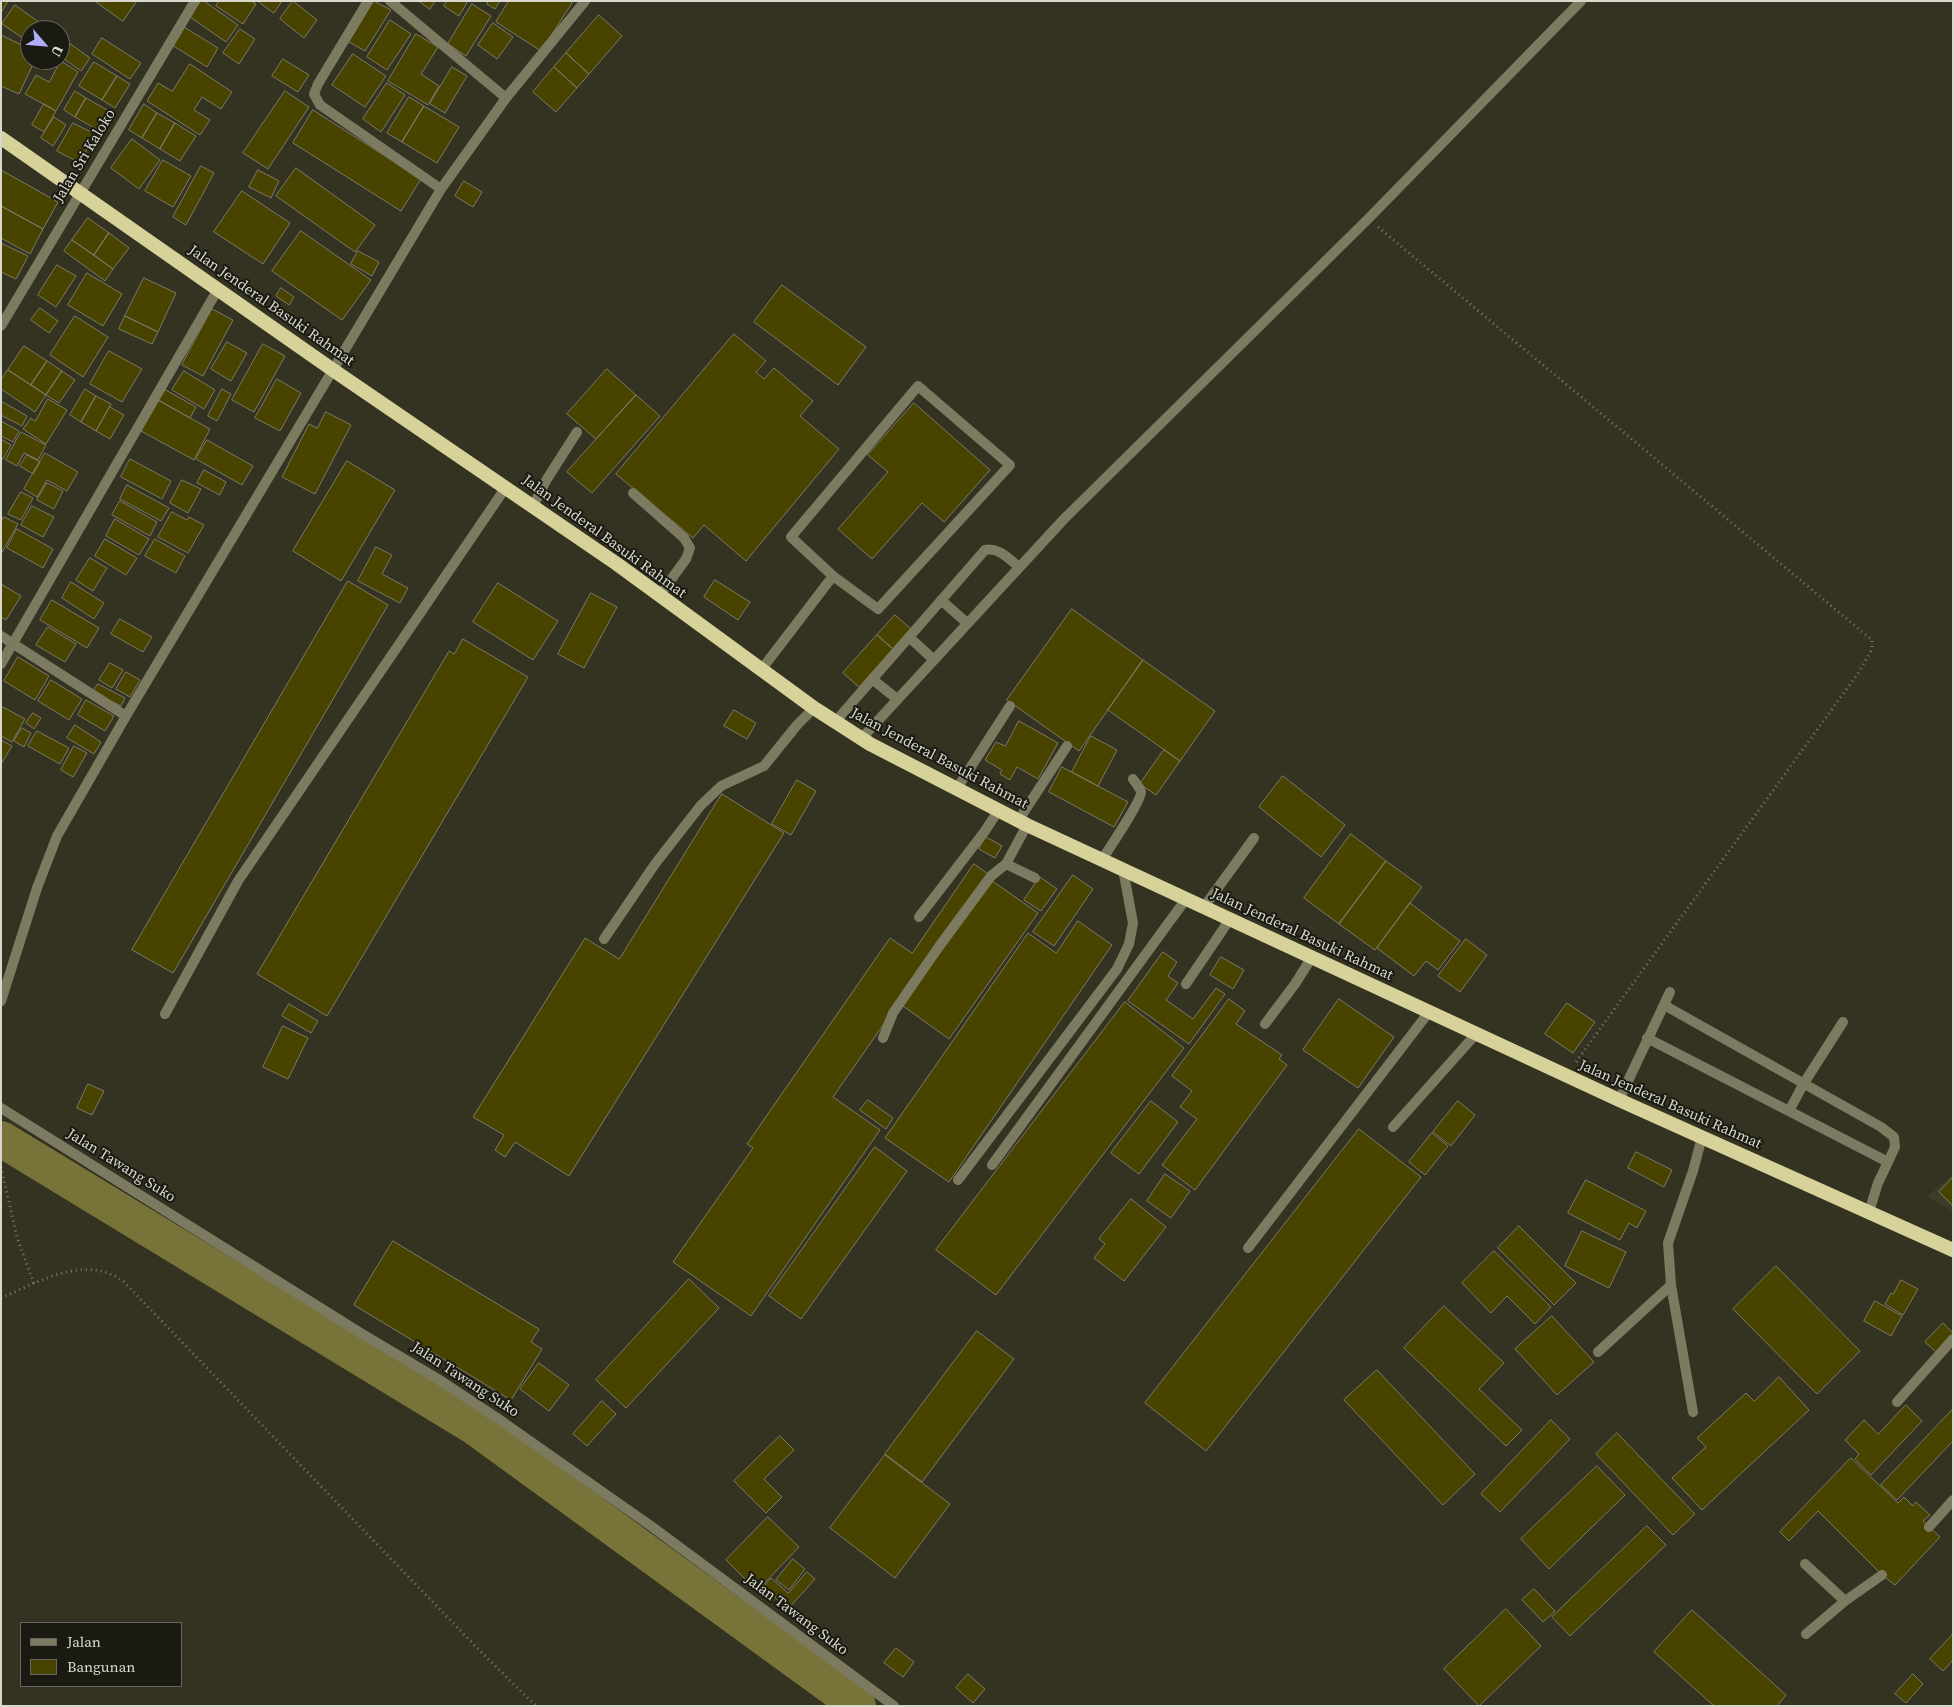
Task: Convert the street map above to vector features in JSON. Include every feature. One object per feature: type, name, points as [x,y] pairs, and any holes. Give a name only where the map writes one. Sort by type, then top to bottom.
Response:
[{"type":"highway","name":"Jalan Jenderal Basuki Rahmat","points":[[1,138],[333,370],[506,487],[814,708],[861,739],[998,812],[1566,1076],[1953,1250]]},
{"type":"street","name":"Jalan Sri Kaloko","points":[[1,326],[195,1]]},
{"type":"street","points":[[368,1],[318,84],[314,94],[320,106],[441,190]]},
{"type":"street","points":[[390,1],[506,98]]},
{"type":"street","points":[[1,1001],[37,888],[57,836],[126,716],[441,190],[506,98],[585,1]]},
{"type":"street","points":[[861,739],[896,698],[1064,520],[1368,219],[1581,1]]},
{"type":"street","points":[[1,664],[218,289]]},
{"type":"street","points":[[918,386],[1010,465],[878,609],[833,576],[791,537],[918,386]]},
{"type":"street","points":[[533,506],[547,479],[577,432]]},
{"type":"street","points":[[165,1014],[238,881],[506,487]]},
{"type":"street","points":[[633,493],[684,538],[690,548],[686,559],[659,596]]},
{"type":"street","points":[[835,722],[985,550],[992,549],[998,551],[1019,567]]},
{"type":"street","points":[[761,670],[833,576]]},
{"type":"street","points":[[941,600],[967,623]]},
{"type":"street","points":[[1,636],[126,716]]},
{"type":"street","points":[[909,637],[933,659]]},
{"type":"street","points":[[872,679],[896,698]]},
{"type":"street","points":[[956,790],[1010,706]]},
{"type":"street","points":[[604,939],[656,864],[701,805],[721,786],[764,766],[797,725],[814,708]]},
{"type":"street","points":[[882,1038],[893,1013],[933,956],[991,876],[1006,864],[1022,823],[1067,746]]},
{"type":"street","points":[[1102,860],[1129,815],[1140,801],[1141,792],[1132,779]]},
{"type":"street","points":[[919,916],[998,812]]},
{"type":"street","points":[[1204,907],[1254,838]]},
{"type":"street","points":[[1006,864],[1035,878]]},
{"type":"street","points":[[958,1180],[1117,969],[1129,944],[1133,923],[1123,869]]},
{"type":"street","points":[[992,1165],[1186,899]]},
{"type":"street","points":[[1186,984],[1230,919]]},
{"type":"street","points":[[1265,1024],[1312,957]]},
{"type":"street","points":[[1619,1100],[1670,992]]},
{"type":"street","points":[[1664,1005],[1881,1127],[1894,1137],[1895,1147],[1878,1183],[1869,1212]]},
{"type":"street","points":[[1248,1248],[1429,1012]]},
{"type":"street","points":[[1789,1111],[1804,1083],[1843,1022]]},
{"type":"street","points":[[1393,1127],[1476,1034]]},
{"type":"street","points":[[1647,1038],[1888,1162]]},
{"type":"street","name":"Jalan Tawang Suko","points":[[1,1108],[350,1327],[438,1379],[500,1420],[651,1526],[894,1706]]},
{"type":"street","points":[[1693,1412],[1672,1284],[1668,1243],[1693,1171],[1702,1137]]},
{"type":"street","points":[[1598,1352],[1672,1284]]},
{"type":"street","points":[[1897,1402],[1953,1339]]},
{"type":"street","points":[[1929,1527],[1953,1500]]},
{"type":"street","points":[[1805,1564],[1845,1601]]},
{"type":"street","points":[[1806,1634],[1845,1601],[1882,1575]]},
{"type":"path","points":[[1368,219],[1872,640],[1872,649],[1859,672],[1566,1076]]},
{"type":"path","points":[[1,1167],[17,1237],[34,1284]]},
{"type":"path","points":[[1,1298],[68,1271],[92,1268],[114,1274],[124,1282],[536,1706]]},
{"type":"shaded area","points":[[1953,1174],[1953,1211],[1927,1197]]},
{"type":"building","points":[[1,1],[8,1],[1,13]]},
{"type":"building","points":[[95,1],[137,1],[123,21]]},
{"type":"building","points":[[201,1],[204,1],[238,25],[226,42],[190,17]]},
{"type":"building","points":[[219,1],[251,1],[256,4],[243,24],[216,6]]},
{"type":"building","points":[[258,1],[282,1],[274,13]]},
{"type":"building","points":[[293,1],[317,20],[304,38],[280,19]]},
{"type":"building","points":[[374,1],[391,10],[365,51],[349,42]]},
{"type":"building","points":[[419,1],[435,1],[430,9]]},
{"type":"building","points":[[447,1],[468,1],[459,16],[444,6]]},
{"type":"building","points":[[489,1],[500,1],[495,9],[487,4]]},
{"type":"building","points":[[509,1],[570,1],[572,3],[541,51],[496,22]]},
{"type":"building","points":[[472,4],[491,16],[466,56],[448,44]]},
{"type":"building","points":[[15,5],[36,20],[20,20],[20,36],[2,24]]},
{"type":"building","points":[[599,15],[622,36],[589,74],[566,53]]},
{"type":"building","points":[[390,20],[411,34],[387,70],[367,57]]},
{"type":"building","points":[[493,23],[513,37],[497,59],[478,45]]},
{"type":"building","points":[[184,27],[218,48],[207,67],[172,45]]},
{"type":"building","points":[[240,29],[255,39],[239,64],[223,53]]},
{"type":"building","points":[[416,34],[438,47],[421,74],[439,86],[428,105],[388,81]]},
{"type":"building","points":[[1,35],[20,44],[20,70],[30,70],[19,94],[1,86]]},
{"type":"building","points":[[102,38],[141,63],[130,79],[92,54]]},
{"type":"building","points":[[70,44],[90,58],[81,71],[70,63]]},
{"type":"building","points":[[566,53],[589,74],[577,88],[554,67]]},
{"type":"building","points":[[353,54],[386,76],[365,107],[332,85]]},
{"type":"building","points":[[283,59],[309,75],[298,92],[272,76]]},
{"type":"building","points":[[94,62],[117,76],[102,100],[79,86]]},
{"type":"building","points":[[190,64],[232,92],[221,109],[202,97],[194,110],[210,120],[200,135],[147,101],[158,83],[172,91]]},
{"type":"building","points":[[70,67],[78,72],[56,111],[25,94],[36,75],[49,82],[56,70],[70,70]]},
{"type":"building","points":[[452,67],[467,76],[445,113],[430,104]]},
{"type":"building","points":[[554,67],[577,88],[556,112],[533,92]]},
{"type":"building","points":[[117,76],[130,84],[115,108],[102,100]]},
{"type":"building","points":[[387,83],[405,95],[381,132],[363,119]]},
{"type":"building","points":[[75,91],[86,98],[75,117],[64,110]]},
{"type":"building","points":[[285,91],[309,107],[268,169],[243,153]]},
{"type":"building","points":[[409,97],[424,106],[402,142],[387,133]]},
{"type":"building","points":[[86,98],[109,111],[98,130],[75,117]]},
{"type":"building","points":[[44,104],[56,111],[44,132],[32,125]]},
{"type":"building","points":[[144,104],[157,113],[142,138],[129,130]]},
{"type":"building","points":[[424,106],[459,127],[437,163],[402,142]]},
{"type":"building","points":[[313,110],[421,179],[401,211],[293,143]]},
{"type":"building","points":[[157,113],[175,123],[160,149],[142,138]]},
{"type":"building","points":[[54,117],[66,125],[53,146],[41,138]]},
{"type":"building","points":[[73,123],[95,134],[80,163],[57,151]]},
{"type":"building","points":[[175,123],[196,136],[180,161],[160,149]]},
{"type":"building","points":[[132,139],[160,160],[139,189],[111,168]]},
{"type":"building","points":[[163,160],[191,176],[173,207],[145,191]]},
{"type":"building","points":[[201,166],[214,173],[186,225],[173,217]]},
{"type":"building","points":[[296,168],[375,225],[355,252],[276,196]]},
{"type":"building","points":[[1,170],[58,202],[43,229],[1,206]]},
{"type":"building","points":[[258,170],[279,181],[271,198],[249,187]]},
{"type":"building","points":[[464,181],[482,192],[473,207],[455,196]]},
{"type":"building","points":[[242,191],[290,223],[263,264],[214,232]]},
{"type":"building","points":[[1,206],[43,229],[30,254],[1,238]]},
{"type":"building","points":[[88,218],[109,233],[94,255],[72,240]]},
{"type":"building","points":[[301,231],[371,280],[342,320],[272,271]]},
{"type":"building","points":[[109,233],[129,248],[113,269],[94,255]]},
{"type":"building","points":[[72,240],[113,269],[105,281],[64,251]]},
{"type":"building","points":[[1,243],[28,256],[16,279],[1,272]]},
{"type":"building","points":[[358,251],[379,262],[372,276],[351,264]]},
{"type":"building","points":[[57,265],[76,276],[56,307],[38,295]]},
{"type":"building","points":[[87,273],[122,294],[103,326],[68,305]]},
{"type":"building","points":[[144,278],[176,293],[158,332],[125,316]]},
{"type":"building","points":[[782,285],[866,347],[838,385],[754,322]]},
{"type":"building","points":[[281,288],[294,297],[289,305],[276,296]]},
{"type":"building","points":[[40,308],[58,321],[49,333],[31,320]]},
{"type":"building","points":[[212,309],[233,320],[203,376],[182,365]]},
{"type":"building","points":[[75,316],[108,337],[83,377],[50,355]]},
{"type":"building","points":[[125,316],[158,332],[152,344],[119,329]]},
{"type":"building","points":[[734,334],[766,361],[756,372],[764,379],[774,368],[813,401],[800,416],[839,449],[746,561],[704,525],[693,538],[616,474]]},
{"type":"building","points":[[227,342],[247,353],[231,381],[211,369]]},
{"type":"building","points":[[263,344],[285,356],[254,412],[232,400]]},
{"type":"building","points":[[24,346],[47,361],[31,385],[8,370]]},
{"type":"building","points":[[109,351],[142,369],[122,402],[90,384]]},
{"type":"building","points":[[47,361],[62,371],[46,395],[31,385]]},
{"type":"building","points":[[607,369],[636,395],[596,439],[567,414]]},
{"type":"building","points":[[8,370],[46,395],[35,412],[1,389],[1,380]]},
{"type":"building","points":[[62,371],[75,380],[59,403],[46,395]]},
{"type":"building","points":[[184,371],[215,390],[204,409],[172,390]]},
{"type":"building","points":[[277,379],[301,393],[280,431],[255,418]]},
{"type":"building","points":[[85,389],[96,396],[81,422],[70,415]]},
{"type":"building","points":[[164,389],[196,407],[190,418],[158,400]]},
{"type":"building","points":[[222,389],[231,394],[217,421],[208,416]]},
{"type":"building","points":[[636,395],[660,416],[592,493],[567,472]]},
{"type":"building","points":[[96,396],[111,404],[96,431],[81,422]]},
{"type":"building","points":[[48,399],[67,410],[46,444],[23,429],[31,418],[35,421]]},
{"type":"building","points":[[158,400],[210,429],[194,460],[141,431]]},
{"type":"building","points":[[1,401],[27,416],[22,426],[1,415]]},
{"type":"building","points":[[914,403],[990,470],[944,522],[922,503],[872,559],[838,529],[888,472],[868,455]]},
{"type":"building","points":[[110,407],[124,415],[110,439],[96,431]]},
{"type":"building","points":[[326,412],[351,425],[315,494],[282,477],[309,424],[317,428]]},
{"type":"building","points":[[1,421],[19,431],[13,442],[1,436]]},
{"type":"building","points":[[21,432],[46,445],[38,460],[24,453],[17,466],[6,460]]},
{"type":"building","points":[[1,439],[11,445],[3,459],[1,458]]},
{"type":"building","points":[[207,440],[253,466],[242,485],[196,459]]},
{"type":"building","points":[[45,453],[78,472],[67,491],[47,480],[37,497],[24,489]]},
{"type":"building","points":[[27,455],[40,462],[33,474],[20,466]]},
{"type":"building","points":[[130,459],[171,481],[162,499],[121,477]]},
{"type":"building","points":[[347,461],[395,490],[341,581],[293,551]]},
{"type":"building","points":[[204,470],[226,482],[220,495],[197,483]]},
{"type":"building","points":[[182,480],[201,489],[188,513],[170,503]]},
{"type":"building","points":[[47,483],[63,491],[54,509],[37,500]]},
{"type":"building","points":[[127,485],[169,508],[161,521],[120,499]]},
{"type":"building","points":[[21,492],[33,498],[21,520],[8,514]]},
{"type":"building","points":[[120,501],[157,522],[150,536],[112,515]]},
{"type":"building","points":[[32,506],[54,517],[43,537],[21,525]]},
{"type":"building","points":[[172,512],[187,520],[189,517],[204,525],[188,553],[158,537]]},
{"type":"building","points":[[4,517],[18,524],[1,554],[1,522]]},
{"type":"building","points":[[115,519],[149,539],[139,555],[106,536]]},
{"type":"building","points":[[17,529],[53,549],[43,568],[7,548]]},
{"type":"building","points":[[105,539],[137,558],[126,575],[95,556]]},
{"type":"building","points":[[155,539],[185,556],[176,573],[145,556]]},
{"type":"building","points":[[376,547],[392,555],[382,574],[408,588],[400,603],[358,581]]},
{"type":"building","points":[[90,558],[107,568],[93,591],[76,580]]},
{"type":"building","points":[[715,580],[750,602],[738,620],[704,597]]},
{"type":"building","points":[[348,581],[388,605],[173,973],[132,950]]},
{"type":"building","points":[[71,582],[104,603],[94,619],[62,598]]},
{"type":"building","points":[[498,583],[558,621],[533,660],[473,622]]},
{"type":"building","points":[[1,584],[21,596],[6,620],[1,617]]},
{"type":"building","points":[[591,593],[617,607],[584,668],[558,654]]},
{"type":"building","points":[[52,600],[99,628],[87,648],[40,620]]},
{"type":"building","points":[[1072,609],[1143,660],[1079,751],[1007,700]]},
{"type":"building","points":[[895,615],[911,629],[893,649],[877,635]]},
{"type":"building","points":[[120,619],[152,637],[143,652],[111,634]]},
{"type":"building","points":[[48,627],[76,644],[65,662],[36,645]]},
{"type":"building","points":[[877,635],[893,649],[859,687],[843,673]]},
{"type":"building","points":[[463,639],[528,677],[327,1016],[257,974],[449,651],[454,654]]},
{"type":"building","points":[[18,657],[49,676],[35,700],[4,681]]},
{"type":"building","points":[[1143,660],[1215,711],[1180,761],[1108,710]]},
{"type":"building","points":[[110,663],[123,670],[112,688],[99,680]]},
{"type":"building","points":[[126,672],[140,680],[130,697],[116,689]]},
{"type":"building","points":[[51,680],[82,699],[69,720],[38,701]]},
{"type":"building","points":[[98,684],[125,698],[121,706],[93,692]]},
{"type":"building","points":[[86,700],[114,716],[105,731],[78,715]]},
{"type":"building","points":[[1,706],[25,719],[12,742],[1,736]]},
{"type":"building","points":[[734,710],[756,723],[747,739],[724,726]]},
{"type":"building","points":[[33,713],[41,718],[34,729],[26,723]]},
{"type":"building","points":[[1019,721],[1058,743],[1038,779],[1017,767],[1010,780],[1000,774],[1002,770],[985,760],[996,742],[1005,746]]},
{"type":"building","points":[[75,725],[101,742],[94,754],[67,738]]},
{"type":"building","points":[[22,728],[31,733],[24,747],[14,741]]},
{"type":"building","points":[[37,731],[69,748],[60,764],[28,746]]},
{"type":"building","points":[[1091,736],[1117,750],[1098,786],[1072,772]]},
{"type":"building","points":[[1,740],[12,746],[1,764]]},
{"type":"building","points":[[74,746],[87,753],[73,777],[61,770]]},
{"type":"building","points":[[1164,750],[1180,761],[1156,795],[1140,784]]},
{"type":"building","points":[[1062,767],[1128,802],[1114,827],[1049,792]]},
{"type":"building","points":[[1283,776],[1345,825],[1321,857],[1259,807]]},
{"type":"building","points":[[797,780],[816,791],[791,835],[772,824]]},
{"type":"building","points":[[722,794],[784,833],[569,1176],[515,1142],[505,1157],[495,1150],[504,1135],[473,1117],[585,938],[619,959]]},
{"type":"building","points":[[1351,834],[1386,861],[1339,924],[1304,898]]},
{"type":"building","points":[[986,837],[1002,846],[995,858],[979,849]]},
{"type":"building","points":[[1386,861],[1422,887],[1375,950],[1339,924]]},
{"type":"building","points":[[974,864],[988,874],[833,1097],[880,1130],[751,1316],[673,1262],[753,1148],[747,1144],[890,938],[912,953]]},
{"type":"building","points":[[1073,875],[1093,889],[1054,946],[1033,932]]},
{"type":"building","points":[[1040,877],[1057,889],[1041,911],[1024,900]]},
{"type":"building","points":[[991,880],[1038,913],[949,1039],[903,1006]]},
{"type":"building","points":[[1410,903],[1460,941],[1438,970],[1426,961],[1414,976],[1377,948]]},
{"type":"building","points":[[1078,921],[1112,945],[949,1182],[885,1138],[1028,933],[1056,953]]},
{"type":"building","points":[[1466,939],[1487,955],[1460,992],[1438,976]]},
{"type":"building","points":[[1163,952],[1177,962],[1168,976],[1178,983],[1166,1000],[1193,1019],[1216,988],[1225,994],[1189,1044],[1128,1001]]},
{"type":"building","points":[[1221,957],[1244,970],[1233,989],[1210,975]]},
{"type":"building","points":[[1229,999],[1245,1011],[1236,1024],[1282,1055],[1279,1059],[1287,1065],[1195,1190],[1162,1165],[1197,1119],[1180,1107],[1192,1091],[1172,1076]]},
{"type":"building","points":[[1339,999],[1394,1037],[1358,1088],[1303,1050]]},
{"type":"building","points":[[1125,1002],[1184,1048],[996,1295],[936,1250]]},
{"type":"building","points":[[1567,1003],[1595,1022],[1573,1053],[1545,1034]]},
{"type":"building","points":[[289,1004],[318,1021],[311,1033],[282,1016]]},
{"type":"building","points":[[283,1026],[308,1038],[288,1079],[263,1067]]},
{"type":"building","points":[[88,1084],[104,1091],[92,1115],[77,1108]]},
{"type":"building","points":[[868,1100],[893,1118],[886,1129],[860,1110]]},
{"type":"building","points":[[1151,1101],[1178,1122],[1139,1174],[1111,1153]]},
{"type":"building","points":[[1458,1101],[1475,1115],[1451,1146],[1433,1132]]},
{"type":"building","points":[[1359,1129],[1421,1177],[1206,1451],[1145,1403]]},
{"type":"building","points":[[1432,1133],[1448,1146],[1425,1175],[1409,1162]]},
{"type":"building","points":[[875,1147],[907,1171],[801,1319],[769,1296]]},
{"type":"building","points":[[1636,1152],[1672,1170],[1664,1187],[1628,1168]]},
{"type":"building","points":[[1165,1174],[1190,1191],[1171,1218],[1147,1201]]},
{"type":"building","points":[[1953,1177],[1953,1206],[1939,1192]]},
{"type":"building","points":[[1586,1180],[1646,1211],[1637,1228],[1629,1223],[1620,1240],[1568,1213]]},
{"type":"building","points":[[1131,1199],[1166,1227],[1124,1281],[1094,1258],[1105,1244],[1099,1239]]},
{"type":"building","points":[[1519,1226],[1576,1283],[1554,1305],[1498,1248]]},
{"type":"building","points":[[1582,1231],[1626,1252],[1609,1288],[1565,1266]]},
{"type":"building","points":[[393,1241],[539,1329],[531,1342],[542,1349],[511,1400],[354,1305]]},
{"type":"building","points":[[1494,1251],[1551,1307],[1535,1324],[1507,1296],[1491,1313],[1462,1283]]},
{"type":"building","points":[[1776,1266],[1860,1351],[1817,1394],[1733,1309]]},
{"type":"building","points":[[689,1279],[719,1308],[626,1408],[596,1380]]},
{"type":"building","points":[[1901,1280],[1918,1289],[1903,1315],[1885,1304]]},
{"type":"building","points":[[1875,1301],[1902,1316],[1891,1336],[1864,1321]]},
{"type":"building","points":[[1444,1306],[1504,1363],[1479,1389],[1522,1430],[1506,1446],[1404,1348]]},
{"type":"building","points":[[1552,1316],[1594,1362],[1557,1395],[1515,1349]]},
{"type":"building","points":[[1943,1323],[1953,1335],[1936,1352],[1925,1342]]},
{"type":"building","points":[[977,1331],[1014,1359],[922,1482],[885,1454]]},
{"type":"building","points":[[539,1363],[569,1385],[549,1411],[520,1389]]},
{"type":"building","points":[[1377,1370],[1475,1474],[1443,1505],[1344,1400]]},
{"type":"building","points":[[1779,1377],[1809,1410],[1702,1510],[1672,1478],[1706,1447],[1697,1438],[1746,1393],[1754,1401]]},
{"type":"building","points":[[602,1401],[616,1414],[587,1446],[573,1434]]},
{"type":"building","points":[[1906,1405],[1922,1421],[1871,1475],[1855,1459],[1859,1454],[1845,1440],[1864,1420],[1878,1434]]},
{"type":"building","points":[[1953,1409],[1953,1441],[1897,1500],[1881,1485]]},
{"type":"building","points":[[1551,1420],[1570,1439],[1500,1512],[1481,1494]]},
{"type":"building","points":[[1617,1433],[1695,1514],[1673,1535],[1596,1454]]},
{"type":"building","points":[[780,1436],[794,1450],[764,1479],[782,1497],[766,1513],[734,1481]]},
{"type":"building","points":[[885,1455],[950,1504],[895,1578],[830,1528]]},
{"type":"building","points":[[1851,1458],[1898,1503],[1904,1497],[1913,1506],[1916,1502],[1930,1515],[1923,1521],[1940,1537],[1895,1585],[1882,1575],[1818,1511],[1789,1541],[1780,1532]]},
{"type":"building","points":[[1597,1466],[1625,1495],[1549,1569],[1521,1539]]},
{"type":"building","points":[[768,1517],[799,1547],[757,1591],[726,1560]]},
{"type":"building","points":[[1647,1526],[1666,1545],[1570,1636],[1552,1617]]},
{"type":"building","points":[[793,1559],[805,1569],[789,1590],[776,1580]]},
{"type":"building","points":[[807,1572],[815,1579],[788,1609],[763,1587],[771,1578],[788,1593]]},
{"type":"building","points":[[1534,1589],[1555,1611],[1543,1622],[1522,1600]]},
{"type":"building","points":[[1506,1609],[1541,1646],[1479,1706],[1444,1669]]},
{"type":"building","points":[[1692,1610],[1786,1695],[1777,1706],[1714,1706],[1654,1652]]},
{"type":"building","points":[[1953,1634],[1953,1660],[1943,1671],[1930,1659]]},
{"type":"building","points":[[896,1648],[914,1662],[903,1677],[884,1663]]},
{"type":"building","points":[[968,1674],[985,1689],[973,1703],[956,1688]]},
{"type":"building","points":[[1913,1674],[1923,1684],[1906,1703],[1895,1694]]},
{"type":"waterway","points":[[1,1139],[473,1426],[858,1706]]}]
